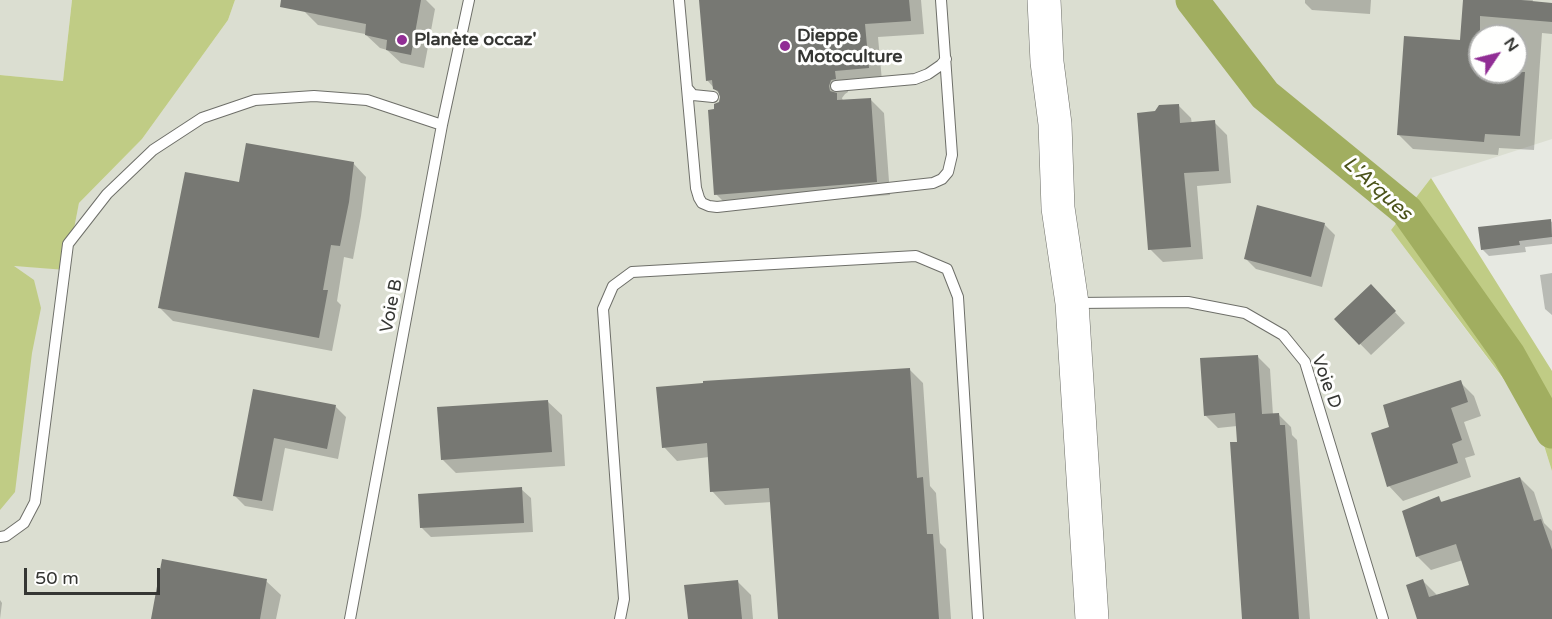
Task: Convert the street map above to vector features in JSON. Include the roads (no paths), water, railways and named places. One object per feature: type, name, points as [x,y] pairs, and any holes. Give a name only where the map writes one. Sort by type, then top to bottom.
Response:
[{"type":"main road","points":[[1044,0],[1047,62],[1055,124],[1058,208],[1072,303],[1092,619]]},
{"type":"main road","points":[[1055,124],[1064,44],[1062,0]]},
{"type":"lane","name":"Voie B","points":[[350,619],[442,125],[469,0]]},
{"type":"lane","points":[[679,0],[696,188],[702,203],[717,207],[933,183],[942,179],[948,172],[952,155],[941,0]]},
{"type":"lane","points":[[836,86],[915,79],[928,74],[946,59]]},
{"type":"lane","points":[[687,88],[693,95],[713,97]]},
{"type":"lane","points":[[0,537],[6,536],[24,522],[35,502],[68,244],[107,194],[153,150],[202,118],[255,100],[314,96],[367,100],[442,125]]},
{"type":"lane","points":[[620,619],[624,599],[603,309],[613,286],[632,272],[916,256],[947,269],[958,297],[978,619]]},
{"type":"lane","name":"Voie D","points":[[1072,303],[1188,302],[1245,313],[1283,335],[1305,362],[1383,619]]},
{"type":"waterway","name":"L'Arques","points":[[1192,0],[1265,95],[1407,211],[1509,355],[1552,432]]},
{"type":"place","name":"Planète occaz'","points":[[402,40]]},
{"type":"place","name":"Dieppe Motoculture","points":[[785,46]]}]
